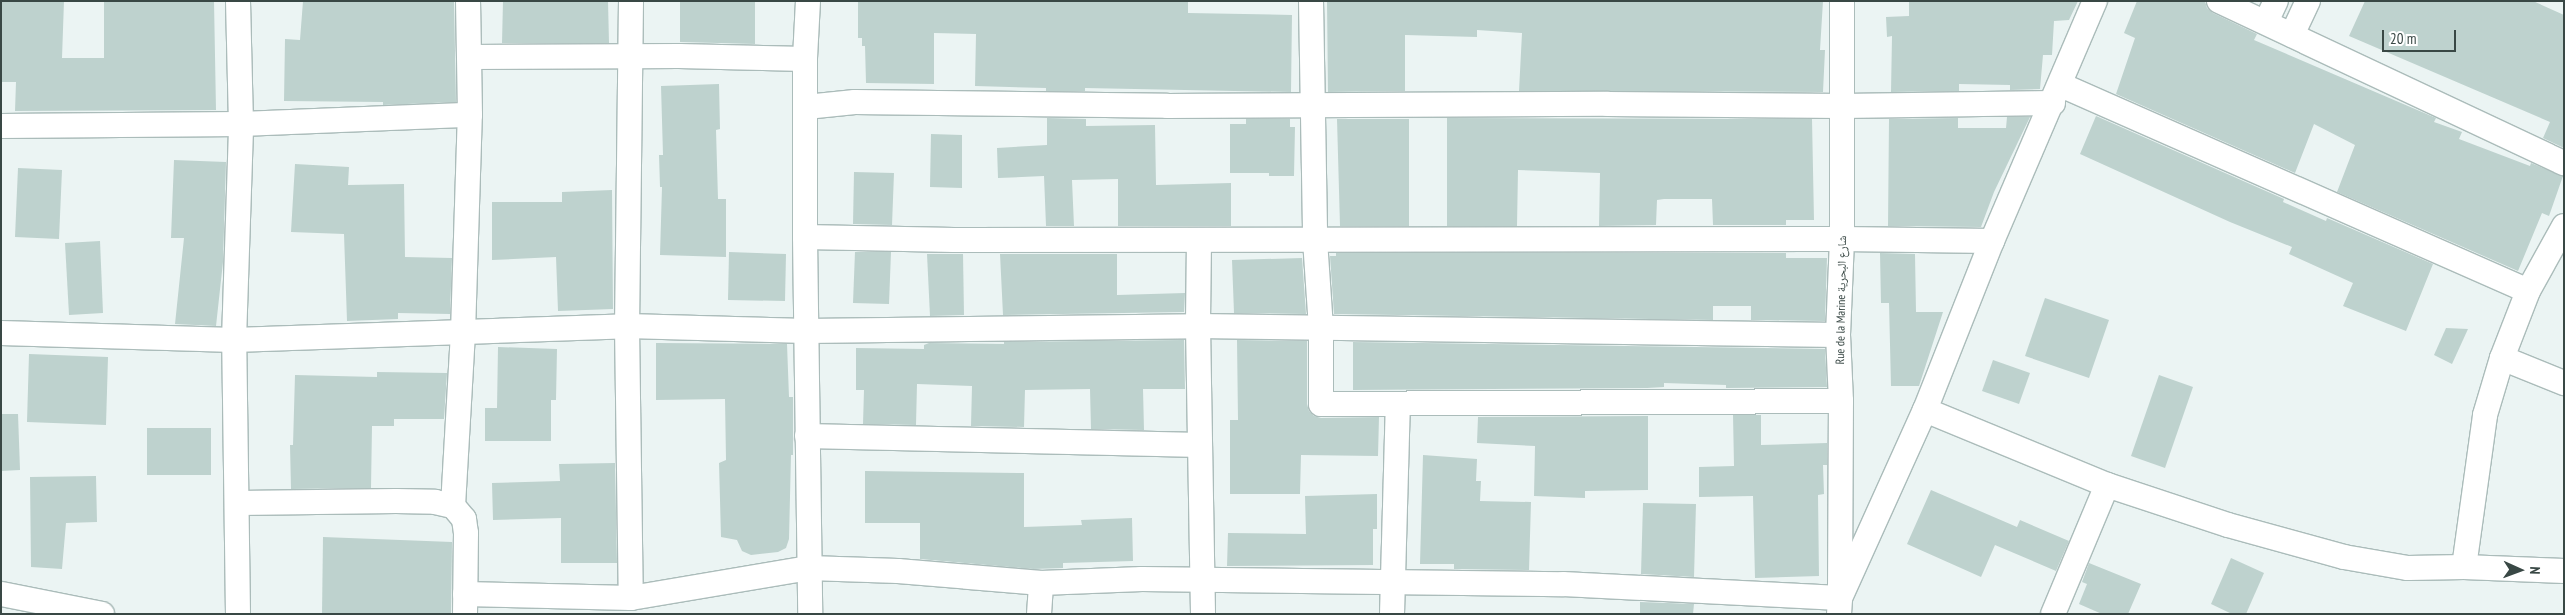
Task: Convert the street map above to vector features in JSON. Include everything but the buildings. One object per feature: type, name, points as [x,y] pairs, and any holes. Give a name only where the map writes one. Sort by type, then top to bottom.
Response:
[{"type":"street","points":[[238,1],[241,124],[234,340],[238,503],[238,614]]},
{"type":"street","points":[[453,506],[463,333],[470,114],[468,1]]},
{"type":"street","points":[[631,1],[626,326],[631,598]]},
{"type":"street","points":[[808,1],[806,60],[806,331],[810,614]]},
{"type":"street","points":[[1311,1],[1315,240],[1321,327],[1321,404],[1840,401]]},
{"type":"street","name":"Rue de la Marine شارع البحرية","points":[[1839,606],[1840,401],[1838,335],[1842,239],[1842,1]]},
{"type":"street","points":[[238,503],[396,501],[435,502],[453,506],[464,519],[466,533],[465,604],[631,598],[810,568],[898,571],[1041,583],[1142,579],[1564,584],[1839,606],[1925,410],[1992,241],[2057,94],[2095,1]]},
{"type":"street","points":[[2219,1],[2271,12],[2292,35],[2564,163]]},
{"type":"street","points":[[2292,35],[2308,1]]},
{"type":"street","points":[[470,57],[629,56],[806,60]]},
{"type":"street","points":[[806,106],[855,102],[1314,106],[1608,104],[1842,106],[2057,94],[2528,291]]},
{"type":"street","points":[[1,126],[241,124],[470,114]]},
{"type":"street","points":[[2464,566],[2485,415],[2502,358],[2528,291],[2564,226]]},
{"type":"street","points":[[806,237],[954,240],[1842,239],[1992,241]]},
{"type":"street","points":[[1199,240],[1198,326],[1203,614]]},
{"type":"street","points":[[1,333],[234,340],[626,326],[806,331],[1198,326],[1838,335]]},
{"type":"street","points":[[2502,358],[2564,383]]},
{"type":"street","points":[[1392,614],[1398,405]]},
{"type":"street","points":[[1925,410],[2107,485],[2228,525],[2344,557],[2408,568],[2464,566],[2564,571]]},
{"type":"street","points":[[807,436],[1200,445]]},
{"type":"street","points":[[2053,614],[2107,485]]},
{"type":"street","points":[[1039,614],[1041,583]]},
{"type":"street","points":[[1,594],[102,614]]}]
